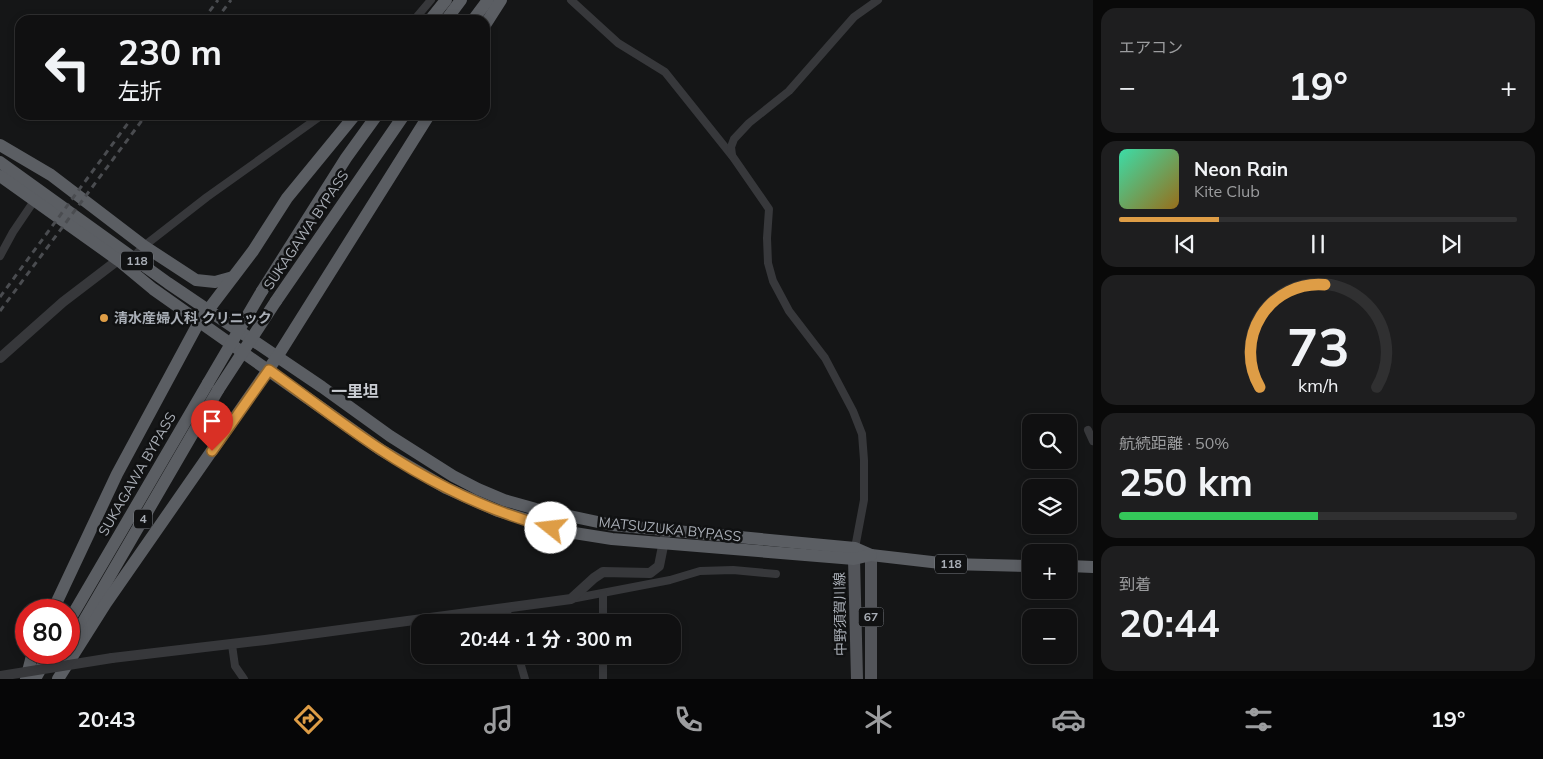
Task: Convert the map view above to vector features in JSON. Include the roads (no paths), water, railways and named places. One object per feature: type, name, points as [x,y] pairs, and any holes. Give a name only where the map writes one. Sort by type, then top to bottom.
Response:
[{"type":"highway","points":[[434,15],[446,0]]},
{"type":"highway","points":[[450,15],[461,0]]},
{"type":"highway","points":[[477,15],[488,0]]},
{"type":"highway","points":[[490,17],[500,0]]},
{"type":"highway","points":[[58,599],[117,474],[199,322],[253,251],[287,198],[351,120]]},
{"type":"highway","name":"SUKAGAWA BYPASS","points":[[80,602],[262,291],[346,158],[373,120]]},
{"type":"highway","name":"SUKAGAWA BYPASS","points":[[80,629],[218,390],[276,301],[401,120]]},
{"type":"highway","points":[[58,679],[106,604],[269,370],[426,120]]},
{"type":"highway","name":"118","points":[[0,145],[51,175],[144,246],[196,280],[215,282],[233,277]]},
{"type":"highway","name":"118","points":[[0,162],[132,258],[277,357]]},
{"type":"highway","name":"118","points":[[0,176],[118,260],[153,289],[269,370]]},
{"type":"highway","name":"MATSUZUKA BYPASS","points":[[277,357],[406,447],[453,476],[504,500],[563,516],[612,525],[855,554]]},
{"type":"highway","name":"MATSUZUKA BYPASS","points":[[269,370],[381,450],[446,488],[498,511],[568,532],[663,544],[871,555],[949,564],[1022,566]]},
{"type":"highway","points":[[1077,566],[1093,567]]},
{"type":"highway","points":[[26,679],[30,664]]},
{"type":"highway","points":[[35,679],[43,664]]},
{"type":"highway","points":[[54,679],[61,664]]},
{"type":"main road","name":"中野須賀川線","points":[[855,554],[856,679]]},
{"type":"main road","name":"67","points":[[871,555],[871,679]]},
{"type":"street","points":[[418,15],[431,0]]},
{"type":"street","points":[[571,0],[618,43],[666,72],[733,157],[769,208],[768,263],[773,281],[789,311],[825,358],[860,426],[864,460],[864,500],[855,554]]},
{"type":"street","points":[[733,157],[731,147],[734,139],[749,122],[789,91],[854,17],[878,0]]},
{"type":"street","points":[[132,258],[144,246],[206,197],[315,120]]},
{"type":"street","points":[[0,256],[13,232],[34,201]]},
{"type":"street","points":[[0,358],[63,302],[118,260]]},
{"type":"street","points":[[1088,430],[1093,441]]},
{"type":"street","points":[[571,599],[603,572],[650,573],[660,566],[666,531]]},
{"type":"street","points":[[0,676],[112,658],[232,645],[571,599],[670,580],[700,571],[733,570],[776,574]]},
{"type":"street","points":[[603,594],[603,614]]},
{"type":"street","points":[[506,608],[508,614]]},
{"type":"street","points":[[232,645],[235,666],[244,679]]},
{"type":"street","points":[[521,664],[525,679]]},
{"type":"street","points":[[603,664],[603,679]]},
{"type":"railway","points":[[207,15],[218,0]]},
{"type":"railway","points":[[220,15],[231,0]]},
{"type":"railway","points":[[0,297],[130,120]]},
{"type":"railway","points":[[0,311],[142,120]]},
{"type":"place","name":"清水産婦人科 クリニック","points":[[104,318]]},
{"type":"district","name":"一里坦","points":[[355,391]]}]
